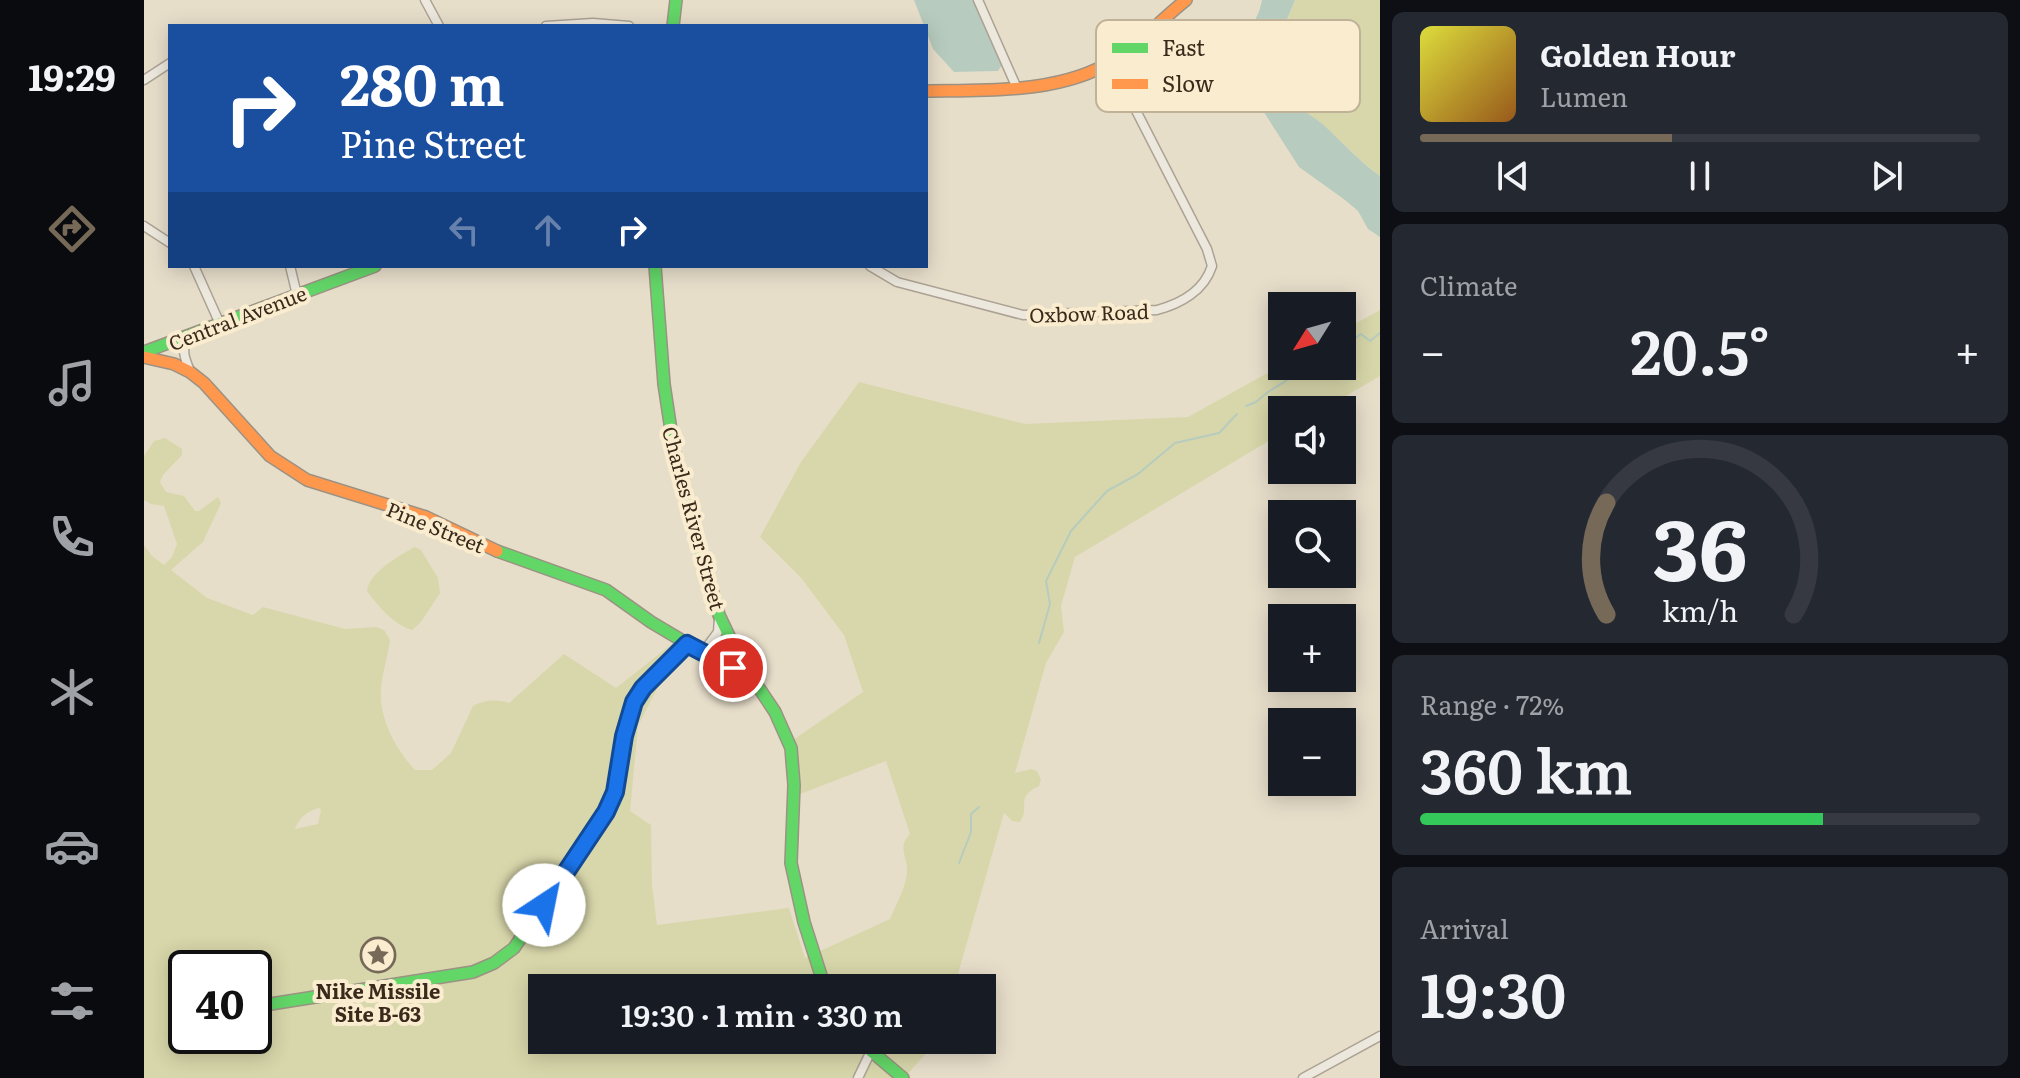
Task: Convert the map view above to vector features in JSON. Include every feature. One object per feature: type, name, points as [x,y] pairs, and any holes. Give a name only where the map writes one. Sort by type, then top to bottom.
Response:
[{"type":"street","points":[[425,0],[438,24]]},
{"type":"street","points":[[673,24],[676,0]]},
{"type":"street","points":[[978,0],[1016,86]]},
{"type":"street","points":[[1162,20],[1186,0]]},
{"type":"street","points":[[577,24],[605,24]]},
{"type":"street","points":[[144,80],[168,64]]},
{"type":"street","points":[[928,91],[1016,86],[1075,77],[1096,68]]},
{"type":"street","name":"Oxbow Road","points":[[873,268],[897,282],[1023,315],[1157,310],[1176,305],[1203,285],[1212,266],[1207,249],[1137,112]]},
{"type":"street","points":[[144,226],[168,242]]},
{"type":"street","points":[[195,268],[220,324]]},
{"type":"street","points":[[290,268],[297,295]]},
{"type":"street","name":"Central Avenue","points":[[144,355],[189,335],[370,268]]},
{"type":"street","name":"Charles River Street","points":[[655,268],[664,384],[676,463],[719,615],[741,661],[775,712],[791,748],[794,785],[790,844],[793,873],[821,974]]},
{"type":"street","points":[[189,335],[183,345],[183,353],[190,372]]},
{"type":"street","name":"Pine Street","points":[[144,355],[190,372],[270,456],[307,480],[426,517],[497,551],[606,590],[687,644],[740,673],[758,688]]},
{"type":"street","points":[[703,652],[718,632],[719,615]]},
{"type":"street","points":[[272,1004],[473,972],[506,956],[529,928],[606,812],[615,792],[624,736],[634,702],[643,688],[687,644]]},
{"type":"street","points":[[1303,1078],[1380,1036]]},
{"type":"street","points":[[858,1078],[870,1054]]},
{"type":"street","points":[[871,1054],[903,1078]]},
{"type":"green space","points":[[1295,0],[1380,0],[1380,176],[1306,112],[1360,112],[1360,20],[1288,20]]},
{"type":"green space","points":[[1380,310],[1380,376],[1346,396],[1268,396],[1268,441],[1075,557],[1061,606],[1064,632],[1046,663],[1015,773],[1031,769],[1037,771],[1041,780],[1039,786],[1025,798],[1020,822],[1012,821],[1004,813],[958,974],[528,974],[528,1054],[925,1054],[904,1078],[144,1078],[144,545],[164,565],[172,557],[177,544],[164,506],[144,500],[144,456],[154,441],[165,438],[182,449],[182,455],[160,482],[166,492],[184,496],[195,511],[218,497],[221,503],[203,542],[171,570],[207,598],[253,615],[263,607],[345,629],[376,627],[384,630],[390,640],[382,684],[383,712],[395,743],[415,770],[432,770],[451,753],[473,706],[491,701],[509,703],[564,654],[616,688],[673,643],[678,647],[638,726],[630,811],[651,825],[652,885],[657,925],[789,908],[805,958],[890,919],[907,876],[903,847],[910,834],[886,761],[800,794],[790,742],[863,692],[844,635],[802,579],[760,537],[801,462],[859,382],[1025,424],[1188,417],[1268,373],[1268,380],[1356,380],[1356,323]],"holes":[[[319,808],[318,824],[295,829],[304,816]]]},
{"type":"green space","points":[[415,547],[421,550],[438,578],[440,593],[412,630],[381,609],[367,591],[379,571]]},
{"type":"shaded area","points":[[914,0],[973,0],[1002,65],[998,71],[954,72],[933,49],[928,24],[923,24]]},
{"type":"shaded area","points":[[1262,0],[1295,0],[1287,20],[1255,20]]},
{"type":"shaded area","points":[[1264,112],[1306,112],[1380,176],[1380,237],[1368,229],[1358,211],[1299,167]]},
{"type":"waterway","points":[[1356,337],[1361,334],[1370,341],[1380,333]]},
{"type":"waterway","points":[[1246,406],[1287,380]]},
{"type":"waterway","points":[[1039,643],[1050,604],[1046,581],[1071,531],[1107,491],[1138,474],[1175,443],[1219,433],[1237,414]]},
{"type":"waterway","points":[[959,863],[971,832],[971,814],[979,807]]},
{"type":"traffic: fast","points":[[673,24],[676,0]]},
{"type":"traffic: fast","points":[[144,352],[370,268]]},
{"type":"traffic: fast","points":[[655,268],[664,384],[676,463],[719,615],[741,661],[775,712],[791,748],[794,785],[791,863],[804,922],[821,974]]},
{"type":"traffic: fast","points":[[497,551],[606,590],[651,622],[750,681]]},
{"type":"traffic: fast","points":[[272,1004],[473,972],[494,963],[514,948],[606,812],[622,743]]},
{"type":"traffic: fast","points":[[875,1054],[903,1078]]},
{"type":"traffic: slow","points":[[1163,20],[1186,0]]},
{"type":"traffic: slow","points":[[928,91],[1023,88],[1071,79],[1096,69]]},
{"type":"traffic: slow","points":[[144,357],[174,364],[190,372],[204,383],[270,456],[307,480],[426,517],[497,551]]},
{"type":"traffic: slow","points":[[622,743],[638,700],[664,666],[687,644]]},
{"type":"place","name":"Nike Missile Site B-63","points":[[378,955]]},
{"type":"route","points":[[544,905],[606,812],[615,792],[630,712],[643,688],[687,644],[733,668]]}]
